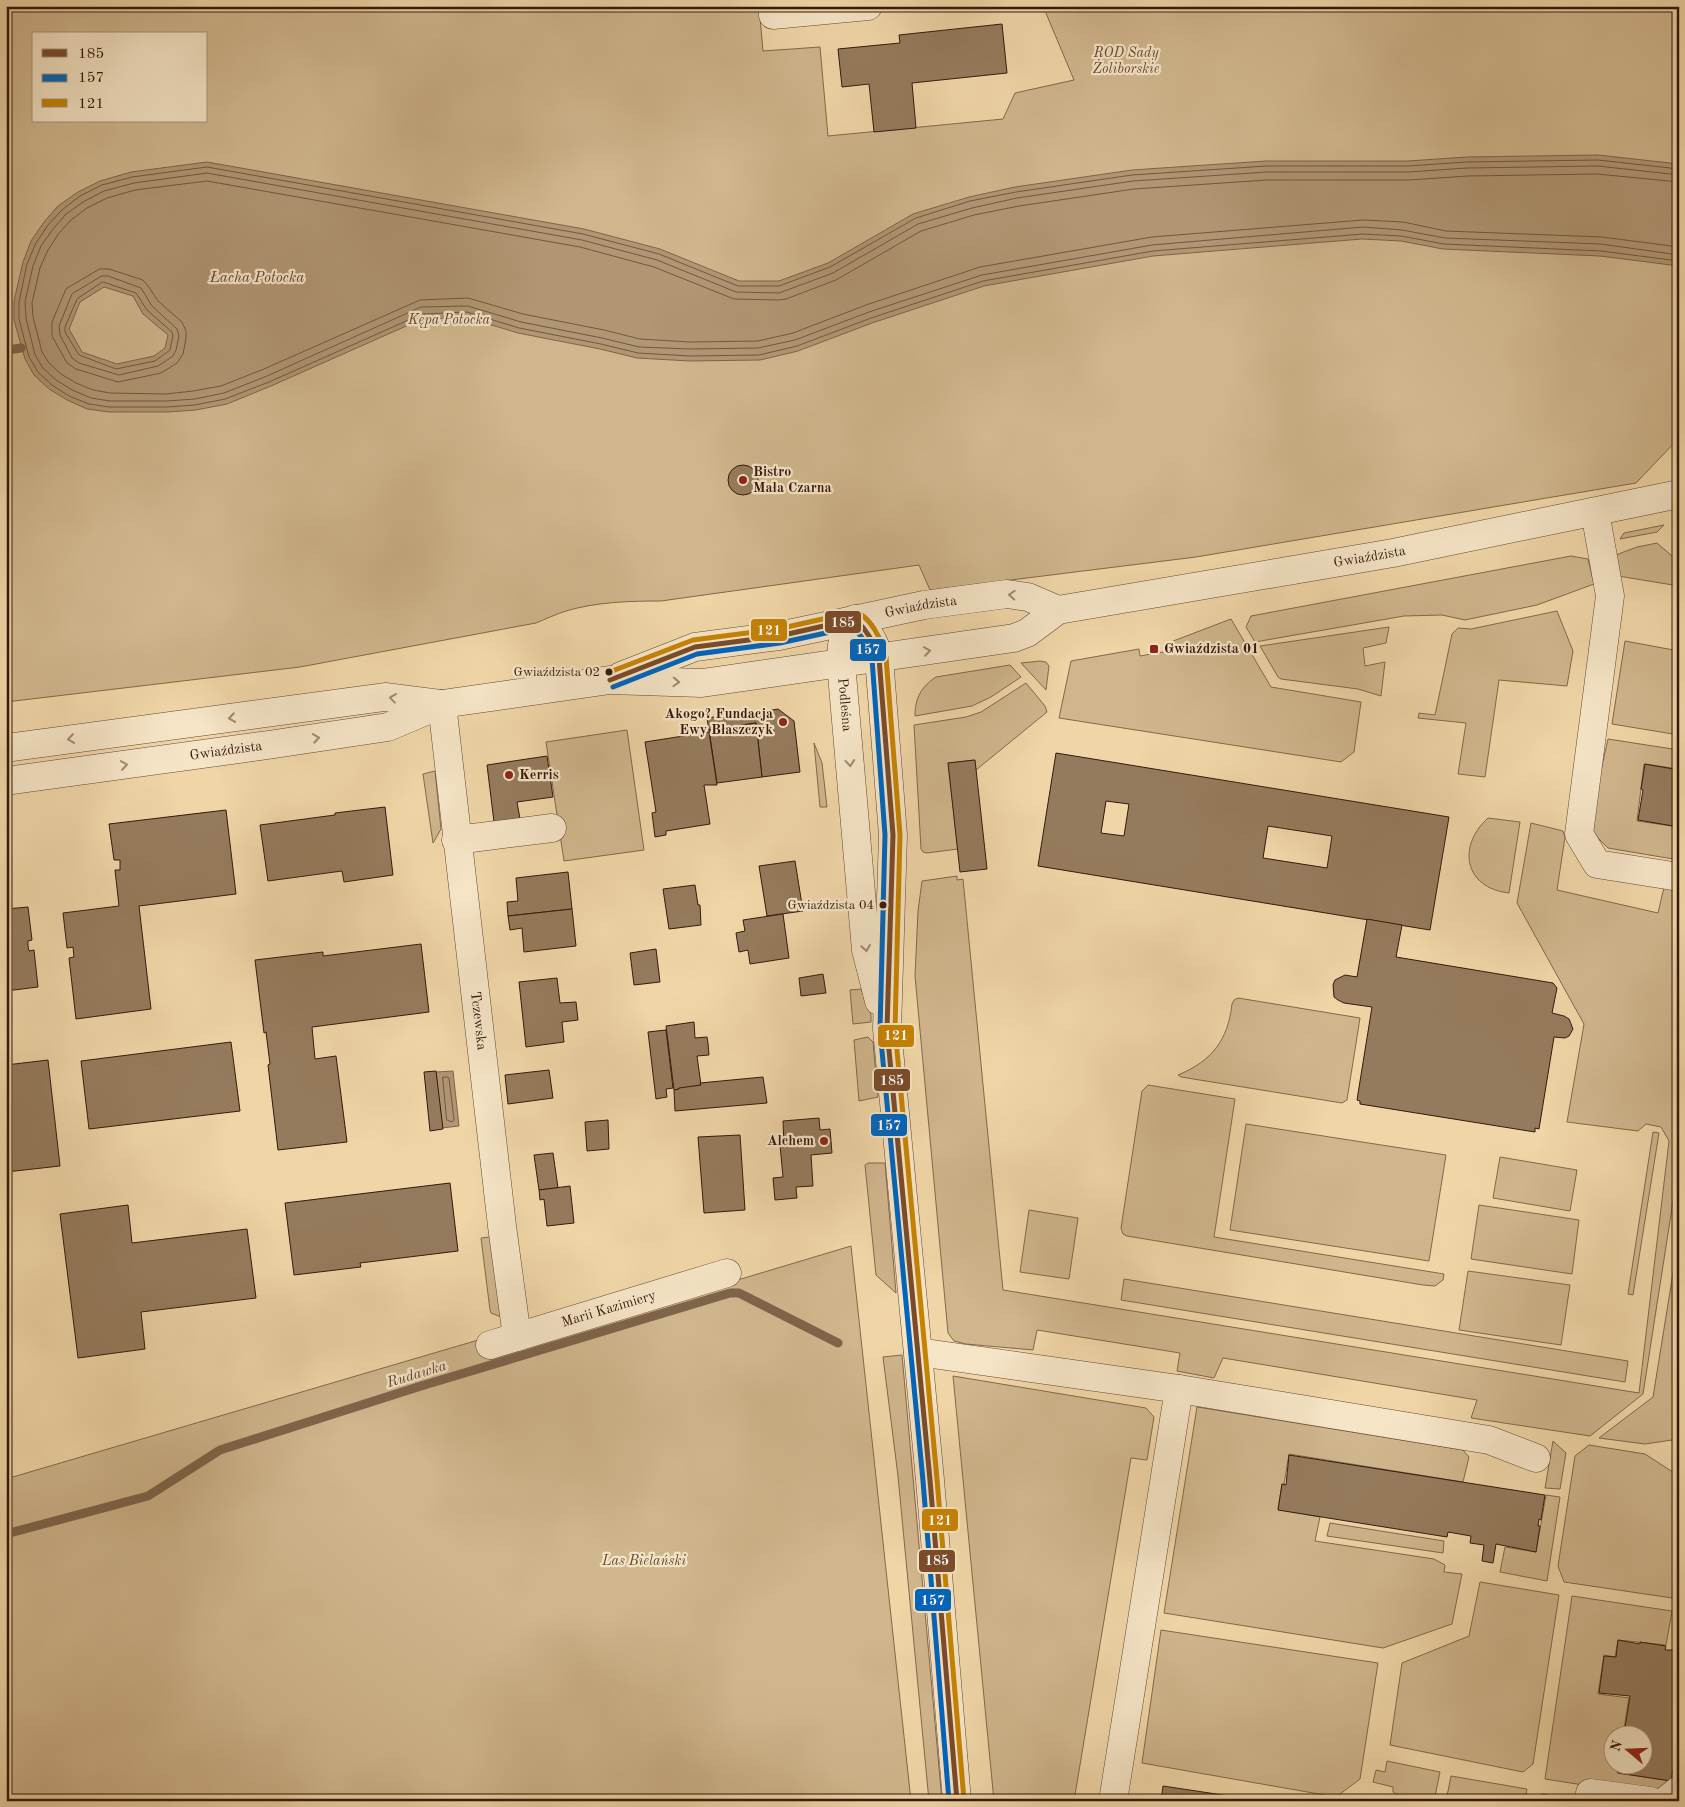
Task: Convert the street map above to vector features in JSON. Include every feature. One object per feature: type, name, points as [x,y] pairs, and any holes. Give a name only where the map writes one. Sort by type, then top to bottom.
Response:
[{"type":"street","points":[[772,6],[773,15],[868,6]]},
{"type":"street","name":"Gwiaździsta","points":[[6,781],[268,746],[388,727],[442,704],[610,680],[702,683],[1014,638],[1028,633],[1058,610],[1393,553],[1679,494]]},
{"type":"street","points":[[1595,512],[1610,596],[1580,834],[1597,864],[1679,877]]},
{"type":"street","name":"Gwiaździsta","points":[[610,680],[695,647],[779,636],[924,605],[1007,594],[1028,597],[1058,610]]},
{"type":"street","name":"Podleśna","points":[[886,1029],[866,950],[840,663],[842,646],[847,632],[855,619],[867,630],[875,644],[879,658],[892,835],[886,1029],[918,1352],[957,1801]]},
{"type":"street","name":"Gwiaździsta","points":[[6,748],[384,697],[442,704]]},
{"type":"street","name":"Tczewska","points":[[442,704],[456,840],[502,1226],[518,1337]]},
{"type":"street","points":[[456,840],[552,828]]},
{"type":"street","name":"Marii Kazimiery","points":[[490,1345],[726,1273]]},
{"type":"street","points":[[918,1352],[1179,1389],[1489,1440],[1536,1458]]},
{"type":"street","points":[[1113,1801],[1179,1389]]},
{"type":"street","points":[[1664,1801],[1679,1790]]},
{"type":"street","points":[[1590,1793],[1650,1801]]},
{"type":"green space","name":"Kępa Potocka","points":[[6,6],[759,6],[763,51],[820,47],[828,136],[1003,119],[1015,93],[1074,80],[1043,6],[1679,6],[1679,438],[1636,483],[1196,557],[930,590],[919,565],[661,601],[601,604],[566,611],[536,623],[300,667],[6,702]]},
{"type":"green space","points":[[1664,525],[1657,532],[1620,539],[1624,533]]},
{"type":"green space","points":[[1657,543],[1679,562],[1679,586],[1618,576],[1613,556],[1637,547]]},
{"type":"green space","points":[[1571,556],[1588,559],[1594,584],[1537,605],[1465,620],[1442,615],[1404,616],[1255,642],[1246,627],[1251,616]]},
{"type":"green space","points":[[1557,611],[1573,651],[1567,686],[1499,680],[1485,777],[1458,774],[1466,723],[1418,718],[1419,713],[1435,715],[1452,634],[1458,628],[1471,629]]},
{"type":"green space","points":[[1231,619],[1271,687],[1361,702],[1354,752],[1341,762],[1059,718],[1071,661],[1139,649],[1140,656],[1169,651],[1168,643]]},
{"type":"green space","points":[[1389,627],[1386,643],[1363,648],[1365,666],[1385,662],[1381,696],[1358,689],[1281,679],[1260,646]]},
{"type":"green space","points":[[1625,641],[1679,651],[1679,735],[1612,724]]},
{"type":"green space","points":[[1046,662],[1049,666],[1046,690],[1021,663]]},
{"type":"green space","points":[[1010,665],[1021,677],[991,697],[972,706],[915,716],[916,704],[920,694],[926,685],[936,677]]},
{"type":"green space","points":[[1026,683],[1045,706],[1047,712],[976,770],[974,760],[948,763],[958,849],[923,852],[921,849],[914,725],[966,717],[981,712]]},
{"type":"green space","points":[[627,730],[644,850],[564,861],[546,742]]},
{"type":"green space","points":[[1608,739],[1679,750],[1679,769],[1644,764],[1637,821],[1679,827],[1679,860],[1608,848],[1598,838],[1589,824]]},
{"type":"green space","points":[[814,743],[822,763],[827,807],[820,807]]},
{"type":"green space","points":[[435,771],[441,829],[433,843],[423,774]]},
{"type":"green space","points":[[1488,818],[1520,822],[1509,893],[1482,883],[1474,874],[1470,864],[1469,853],[1472,841],[1478,829]]},
{"type":"green space","points":[[1531,823],[1563,831],[1565,837],[1557,890],[1658,913],[1665,883],[1673,887],[1679,901],[1679,1163],[1643,1394],[1590,1436],[1471,1418],[1477,1400],[1223,1358],[1214,1378],[1177,1371],[1180,1353],[1037,1330],[1033,1350],[966,1344],[954,1341],[948,1333],[915,976],[918,911],[922,881],[957,876],[957,880],[963,879],[1003,1290],[1639,1393],[1669,1141],[1661,1127],[1646,1124],[1638,1131],[1567,1122],[1584,1024],[1517,903]]},
{"type":"green space","points":[[861,989],[871,1015],[871,1022],[853,1024],[850,990]]},
{"type":"green space","points":[[1238,998],[1360,1018],[1347,1100],[1342,1103],[1178,1075],[1200,1063],[1216,1048],[1227,1028],[1232,1004]]},
{"type":"green space","points":[[868,1037],[873,1042],[878,1097],[859,1101],[854,1040]]},
{"type":"green space","points":[[1148,1085],[1235,1099],[1214,1237],[1444,1274],[1443,1280],[1435,1286],[1423,1285],[1123,1234],[1121,1228],[1142,1091]]},
{"type":"green space","points":[[1246,1124],[1446,1155],[1429,1261],[1230,1230]]},
{"type":"green space","points":[[1653,1132],[1659,1133],[1633,1295],[1628,1294]]},
{"type":"green space","points":[[1500,1157],[1577,1170],[1570,1211],[1493,1198]]},
{"type":"green space","points":[[868,1163],[885,1163],[896,1293],[876,1275],[865,1165]]},
{"type":"green space","points":[[1479,1205],[1579,1220],[1572,1274],[1471,1259]]},
{"type":"green space","points":[[1029,1210],[1078,1218],[1069,1279],[1020,1272]]},
{"type":"green space","points":[[1679,1236],[1679,1439],[1645,1444],[1599,1438],[1653,1397]]},
{"type":"green space","points":[[490,1237],[501,1317],[491,1313],[490,1310],[481,1238]]},
{"type":"green space","name":"Las Bielański","points":[[851,1246],[911,1801],[6,1801],[6,1479],[485,1338],[491,1360],[601,1321]]},
{"type":"green space","points":[[1468,1271],[1570,1285],[1561,1345],[1459,1330]]},
{"type":"green space","points":[[1124,1279],[1628,1361],[1625,1382],[1121,1300]]},
{"type":"green space","points":[[902,1355],[942,1801],[929,1801],[898,1476],[883,1357]]},
{"type":"green space","points":[[953,1376],[1146,1408],[1154,1417],[1147,1460],[1131,1458],[1074,1801],[994,1801]]},
{"type":"green space","points":[[1197,1407],[1463,1450],[1469,1457],[1463,1482],[1289,1454],[1278,1509],[1320,1517],[1315,1541],[1434,1559],[1445,1565],[1444,1572],[1462,1574],[1452,1624],[1383,1648],[1164,1613]]},
{"type":"green space","points":[[1553,1441],[1566,1453],[1560,1489],[1545,1488]]},
{"type":"green space","points":[[1589,1445],[1645,1454],[1679,1476],[1679,1599],[1564,1582],[1558,1566],[1575,1456]]},
{"type":"green space","points":[[1546,1495],[1560,1497],[1547,1581],[1500,1572],[1505,1547],[1536,1552]]},
{"type":"green space","points":[[1330,1523],[1444,1541],[1443,1553],[1327,1536]]},
{"type":"green space","points":[[1480,1582],[1559,1595],[1533,1764],[1523,1772],[1390,1745],[1402,1663],[1469,1636]]},
{"type":"green space","points":[[1572,1596],[1672,1611],[1666,1645],[1618,1640],[1615,1657],[1604,1655],[1598,1694],[1629,1698],[1625,1724],[1602,1724],[1602,1774],[1624,1774],[1671,1781],[1660,1797],[1545,1779]]},
{"type":"green space","points":[[1161,1630],[1378,1663],[1360,1779],[1336,1797],[1142,1763]]},
{"type":"green space","points":[[1387,1761],[1440,1772],[1434,1801],[1408,1801],[1393,1792],[1393,1787],[1373,1782],[1376,1770],[1385,1772]]},
{"type":"green space","points":[[1451,1776],[1527,1789],[1525,1801],[1446,1801]]},
{"type":"green space","points":[[1542,1794],[1586,1801],[1541,1801]]},
{"type":"water","name":"Łacha Potocka","points":[[1598,155],[1679,164],[1679,266],[1600,256],[1443,249],[1401,241],[1362,239],[1153,256],[984,286],[872,323],[798,351],[760,360],[690,361],[637,358],[518,333],[465,317],[422,319],[227,404],[196,410],[167,412],[109,412],[87,409],[67,400],[49,389],[34,375],[25,359],[14,320],[14,301],[23,262],[31,241],[58,206],[78,192],[100,181],[131,172],[207,162],[584,229],[660,249],[739,281],[779,281],[828,263],[913,214],[969,197],[1015,187],[1132,170],[1266,161],[1408,161],[1467,157]],"holes":[[[104,287],[133,296],[143,314],[168,335],[165,348],[154,356],[117,364],[82,352],[69,329],[80,302]]]},
{"type":"water","points":[[453,1071],[459,1126],[442,1128],[436,1072]]},
{"type":"building","points":[[1002,24],[1007,73],[912,83],[916,128],[874,132],[869,84],[842,87],[838,49],[900,43],[899,35]]},
{"type":"building","name":"Bistro Mała Czarna","points":[[743,465],[749,466],[757,474],[757,486],[749,494],[743,495],[737,494],[729,486],[728,480],[729,474],[737,466]]},
{"type":"building","points":[[778,709],[794,721],[800,772],[762,777],[756,723],[709,730],[707,718]]},
{"type":"building","points":[[756,723],[762,777],[717,783],[709,730]]},
{"type":"building","points":[[709,732],[717,785],[704,785],[710,824],[666,831],[666,835],[655,837],[652,813],[656,812],[645,742]]},
{"type":"building","points":[[1056,753],[1449,817],[1430,930],[1038,866]],"holes":[[[1106,801],[1129,804],[1124,836],[1101,833]],[[1268,826],[1332,836],[1327,868],[1263,858]]]},
{"type":"building","points":[[547,756],[553,797],[517,802],[520,819],[494,822],[487,765]]},
{"type":"building","points":[[975,760],[987,869],[960,872],[948,763]]},
{"type":"building","points":[[1645,764],[1679,770],[1679,827],[1638,820]]},
{"type":"building","points":[[385,807],[393,875],[344,882],[342,871],[268,881],[260,825]]},
{"type":"building","points":[[226,810],[236,894],[139,906],[151,1009],[76,1019],[69,958],[74,957],[73,947],[67,948],[63,913],[119,906],[115,870],[120,870],[120,860],[114,860],[109,824]]},
{"type":"building","points":[[795,861],[803,911],[767,916],[759,866]]},
{"type":"building","points":[[568,872],[572,909],[508,916],[507,902],[518,901],[516,878]]},
{"type":"building","points":[[695,885],[698,905],[700,905],[701,925],[669,929],[663,889]]},
{"type":"building","points":[[28,907],[32,940],[28,941],[28,946],[29,951],[34,950],[38,987],[6,991],[6,909]]},
{"type":"building","points":[[572,909],[576,946],[524,952],[522,928],[510,930],[508,916]]},
{"type":"building","points":[[783,914],[789,958],[750,964],[748,950],[739,952],[736,933],[745,931],[743,920]]},
{"type":"building","points":[[1367,919],[1402,925],[1396,957],[1553,983],[1557,988],[1552,1013],[1569,1019],[1573,1029],[1569,1036],[1565,1038],[1554,1037],[1539,1129],[1535,1128],[1535,1132],[1360,1104],[1360,1101],[1357,1100],[1372,1007],[1344,1003],[1338,1000],[1334,997],[1333,985],[1335,980],[1345,975],[1357,977]]},
{"type":"building","points":[[421,944],[429,1012],[312,1027],[315,1059],[336,1056],[347,1142],[278,1150],[268,1065],[270,1064],[266,1032],[264,1033],[255,960],[323,952],[323,956]]},
{"type":"building","points":[[656,949],[660,982],[634,985],[630,953]]},
{"type":"building","points":[[823,974],[826,993],[801,996],[799,978]]},
{"type":"building","points":[[557,978],[560,1003],[576,1002],[578,1020],[562,1022],[564,1042],[526,1047],[519,982]]},
{"type":"building","points":[[694,1022],[695,1038],[707,1037],[708,1043],[709,1055],[697,1056],[701,1085],[674,1090],[666,1026]]},
{"type":"building","points":[[666,1030],[673,1088],[666,1089],[667,1097],[656,1099],[648,1032]]},
{"type":"building","points":[[231,1042],[240,1111],[89,1129],[81,1061]]},
{"type":"building","points":[[48,1060],[60,1166],[6,1172],[6,1065]]},
{"type":"building","points":[[549,1070],[553,1098],[508,1104],[505,1075]]},
{"type":"building","points":[[436,1071],[443,1129],[430,1131],[424,1072]]},
{"type":"building","points":[[763,1077],[767,1103],[675,1111],[674,1090],[679,1088],[701,1085],[700,1083]]},
{"type":"building","points":[[819,1118],[820,1130],[830,1129],[832,1153],[811,1155],[813,1186],[796,1187],[797,1198],[775,1200],[773,1178],[783,1177],[780,1145],[784,1144],[783,1121]]},
{"type":"building","points":[[608,1120],[609,1149],[587,1151],[585,1122]]},
{"type":"building","points":[[740,1135],[745,1210],[704,1213],[698,1137]]},
{"type":"building","points":[[553,1153],[558,1188],[539,1190],[534,1155]]},
{"type":"building","points":[[450,1183],[458,1251],[360,1263],[361,1267],[294,1275],[285,1203]]},
{"type":"building","points":[[570,1186],[574,1223],[547,1226],[544,1199],[540,1200],[539,1190]]},
{"type":"building","points":[[128,1205],[132,1243],[247,1229],[256,1298],[141,1312],[145,1349],[78,1358],[60,1214]]},
{"type":"building","points":[[1289,1455],[1545,1495],[1541,1520],[1539,1519],[1538,1526],[1540,1526],[1536,1552],[1496,1544],[1493,1563],[1482,1561],[1484,1545],[1470,1543],[1471,1536],[1448,1532],[1447,1537],[1278,1510],[1282,1484],[1286,1485]]},
{"type":"building","points":[[1618,1640],[1666,1646],[1665,1650],[1679,1650],[1679,1735],[1671,1781],[1625,1774],[1652,1774],[1652,1724],[1626,1724],[1630,1696],[1599,1693],[1604,1656],[1616,1657]]},
{"type":"building","points":[[1163,1786],[1263,1801],[1161,1801]]},
{"type":"waterway","points":[[8,350],[21,348]]},
{"type":"waterway","name":"Rudawka","points":[[6,1534],[148,1496],[220,1450],[421,1386],[730,1293],[739,1293],[838,1343]]},
{"type":"transit line","name":"121","points":[[607,673],[693,640],[778,629],[854,612],[865,618],[875,630],[886,657],[900,835],[895,1029],[937,1479],[964,1800]]},
{"type":"transit line","name":"185","points":[[610,680],[695,647],[779,636],[855,619],[870,637],[879,658],[893,835],[887,1029],[930,1480],[957,1801]]},
{"type":"transit line","name":"157","points":[[613,687],[697,654],[780,643],[853,627],[864,640],[872,659],[885,835],[880,1030],[923,1481],[949,1801]]},
{"type":"place","name":"Bistro Mała Czarna","points":[[743,480]]},
{"type":"place","name":"Gwiaździsta 01","points":[[1154,649]]},
{"type":"place","name":"Gwiaździsta 02","points":[[609,672]]},
{"type":"place","name":"Akogo? Fundacja Ewy Błaszczyk","points":[[783,722]]},
{"type":"place","name":"Kerris","points":[[509,775]]},
{"type":"place","name":"Gwiaździsta 04","points":[[883,905]]},
{"type":"place","name":"Alchem","points":[[824,1141]]},
{"type":"park label","name":"ROD Sady Żoliborskie","points":[[1126,62]]}]
